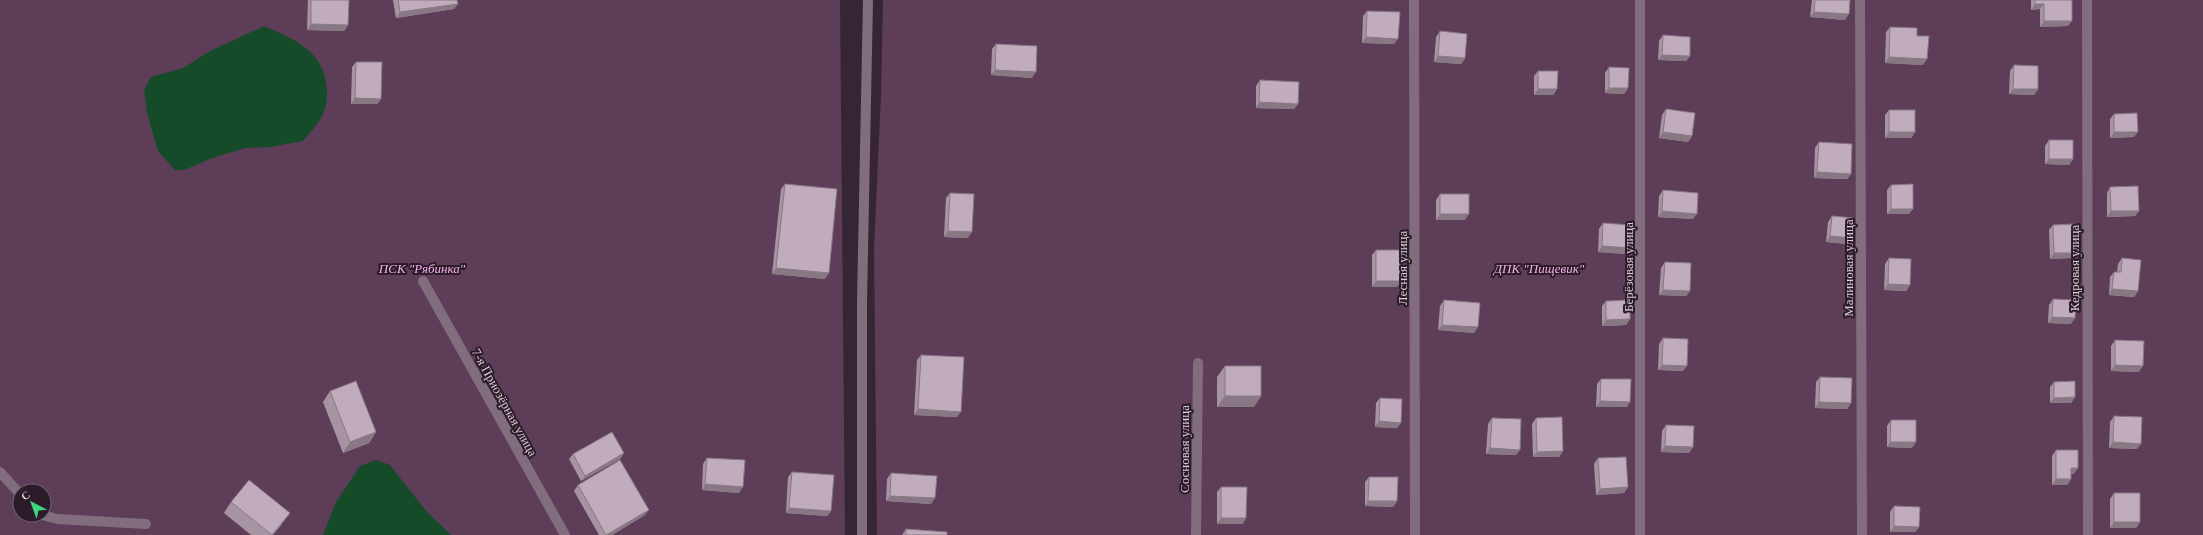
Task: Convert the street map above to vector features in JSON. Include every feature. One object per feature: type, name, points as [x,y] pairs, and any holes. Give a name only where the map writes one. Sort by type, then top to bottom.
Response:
[{"type":"street","points":[[862,535],[862,301],[868,0]]},
{"type":"street","name":"Лесная улица","points":[[1414,0],[1415,535]]},
{"type":"street","name":"Берёзовая улица","points":[[1640,0],[1640,535]]},
{"type":"street","name":"Малиновая улица","points":[[1860,0],[1862,535]]},
{"type":"street","name":"Кедровая улица","points":[[2087,0],[2088,535]]},
{"type":"street","name":"7-я Приозёрная улица","points":[[423,281],[564,535]]},
{"type":"street","name":"Сосновая улица","points":[[1196,535],[1198,363]]},
{"type":"street","points":[[0,472],[12,485]]},
{"type":"street","points":[[52,518],[146,524]]},
{"type":"green space","name":"ПСК \"Рябинка\"","points":[[0,0],[840,0],[845,535],[0,535]]},
{"type":"green space","name":"ДПК \"Пищевик\"","points":[[883,0],[2203,0],[2203,535],[877,535],[874,249],[881,95]]},
{"type":"shaded area","points":[[264,26],[295,41],[312,54],[319,62],[326,83],[327,100],[324,112],[316,126],[303,141],[270,147],[246,148],[215,157],[184,170],[175,170],[158,151],[147,113],[144,90],[151,77],[183,68],[210,51]]},
{"type":"shaded area","points":[[376,460],[390,465],[427,512],[451,535],[323,535],[336,502],[360,466]]},
{"type":"building","points":[[311,0],[349,0],[348,25],[311,24]]},
{"type":"building","points":[[398,0],[457,0],[458,4],[400,12]]},
{"type":"building","points":[[1815,0],[1850,0],[1849,14],[1814,12]]},
{"type":"building","points":[[2035,0],[2072,0],[2072,21],[2044,21],[2044,4],[2035,4]]},
{"type":"building","points":[[1367,11],[1400,12],[1398,39],[1366,37]]},
{"type":"building","points":[[1890,27],[1917,28],[1917,36],[1929,36],[1927,59],[1889,57]]},
{"type":"building","points":[[1440,31],[1467,34],[1465,58],[1438,56]]},
{"type":"building","points":[[1663,35],[1690,37],[1690,56],[1662,55]]},
{"type":"building","points":[[996,44],[1037,46],[1036,72],[995,70]]},
{"type":"building","points":[[356,62],[382,62],[381,99],[355,98]]},
{"type":"building","points":[[2014,65],[2038,66],[2038,89],[2013,89]]},
{"type":"building","points":[[1609,67],[1629,68],[1628,88],[1609,88]]},
{"type":"building","points":[[1538,71],[1558,71],[1557,89],[1538,89]]},
{"type":"building","points":[[1260,80],[1299,82],[1298,104],[1259,102]]},
{"type":"building","points":[[1666,109],[1695,113],[1692,136],[1663,132]]},
{"type":"building","points":[[1889,110],[1915,110],[1915,132],[1889,132]]},
{"type":"building","points":[[2137,113],[2138,132],[2114,132],[2114,114]]},
{"type":"building","points":[[2049,140],[2073,140],[2073,159],[2049,159]]},
{"type":"building","points":[[1819,142],[1852,144],[1851,174],[1817,172]]},
{"type":"building","points":[[785,184],[837,189],[829,273],[776,268]]},
{"type":"building","points":[[1913,184],[1913,209],[1891,209],[1891,185]]},
{"type":"building","points":[[2138,186],[2139,211],[2111,211],[2110,187]]},
{"type":"building","points":[[1663,190],[1698,193],[1697,214],[1662,211]]},
{"type":"building","points":[[950,193],[974,194],[972,232],[948,231]]},
{"type":"building","points":[[1440,194],[1469,194],[1469,214],[1440,214]]},
{"type":"building","points":[[1832,216],[1854,218],[1852,238],[1830,236]]},
{"type":"building","points":[[1603,223],[1631,225],[1630,248],[1602,246]]},
{"type":"building","points":[[2074,224],[2074,253],[2054,253],[2053,225]]},
{"type":"building","points":[[1376,250],[1402,250],[1401,281],[1376,281]]},
{"type":"building","points":[[1889,258],[1911,259],[1910,285],[1888,284]]},
{"type":"building","points":[[2122,258],[2141,260],[2138,291],[2112,289],[2114,272],[2121,272]]},
{"type":"building","points":[[1665,262],[1691,263],[1690,291],[1663,290]]},
{"type":"building","points":[[2053,299],[2076,300],[2075,318],[2052,317]]},
{"type":"building","points":[[1444,300],[1480,303],[1478,327],[1442,325]]},
{"type":"building","points":[[1630,300],[1630,319],[1606,320],[1606,301]]},
{"type":"building","points":[[1663,338],[1688,339],[1687,366],[1662,365]]},
{"type":"building","points":[[2115,340],[2144,341],[2143,366],[2115,365]]},
{"type":"building","points":[[921,355],[964,357],[961,412],[918,409]]},
{"type":"building","points":[[1225,366],[1261,366],[1261,396],[1225,396]]},
{"type":"building","points":[[1820,377],[1852,378],[1851,403],[1819,402]]},
{"type":"building","points":[[1601,379],[1631,379],[1630,402],[1600,401]]},
{"type":"building","points":[[356,381],[376,432],[350,442],[330,391]]},
{"type":"building","points":[[2075,381],[2075,397],[2054,398],[2054,382]]},
{"type":"building","points":[[1380,398],[1402,399],[1401,423],[1379,421]]},
{"type":"building","points":[[2114,416],[2142,417],[2141,444],[2113,442]]},
{"type":"building","points":[[1562,417],[1563,451],[1537,452],[1536,418]]},
{"type":"building","points":[[1492,418],[1521,419],[1520,450],[1490,448]]},
{"type":"building","points":[[1891,420],[1916,420],[1916,442],[1890,442]]},
{"type":"building","points":[[1666,425],[1694,426],[1693,447],[1665,446]]},
{"type":"building","points":[[612,432],[624,453],[585,476],[573,454]]},
{"type":"building","points":[[2056,450],[2078,450],[2078,468],[2071,468],[2071,479],[2056,479]]},
{"type":"building","points":[[1626,457],[1628,487],[1600,489],[1598,458]]},
{"type":"building","points":[[707,458],[745,460],[743,487],[705,484]]},
{"type":"building","points":[[620,460],[649,510],[606,535],[578,485]]},
{"type":"building","points":[[792,472],[834,475],[831,511],[789,508]]},
{"type":"building","points":[[891,473],[937,476],[935,498],[890,496]]},
{"type":"building","points":[[1369,477],[1398,477],[1397,501],[1368,501]]},
{"type":"building","points":[[249,480],[290,513],[272,535],[231,502]]},
{"type":"building","points":[[1221,487],[1247,487],[1246,518],[1221,518]]},
{"type":"building","points":[[2114,493],[2140,493],[2140,522],[2114,522]]},
{"type":"building","points":[[1894,506],[1920,507],[1919,527],[1894,526]]},
{"type":"building","points":[[906,529],[947,532],[947,535],[906,535]]}]
